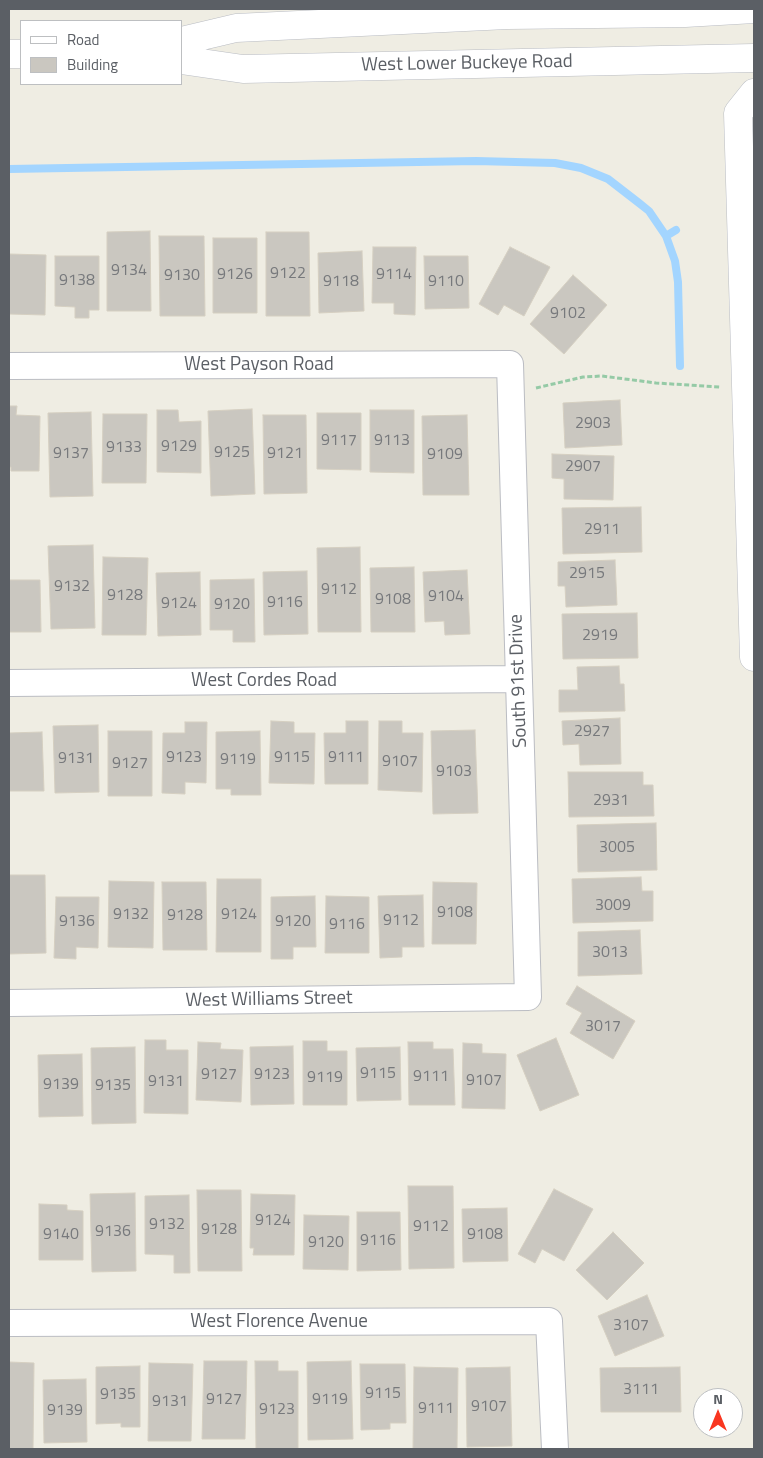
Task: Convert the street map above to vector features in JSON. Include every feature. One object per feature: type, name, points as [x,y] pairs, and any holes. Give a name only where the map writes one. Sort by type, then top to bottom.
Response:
[{"type":"main road","points":[[182,41],[236,28],[507,15],[685,13],[754,9]]},
{"type":"main road","name":"West Lower Buckeye Road","points":[[182,60],[243,69],[754,58]]},
{"type":"main road","points":[[754,93],[738,114],[754,657]]},
{"type":"street","name":"West Payson Road","points":[[9,366],[510,376]]},
{"type":"street","name":"South 91st Drive","points":[[510,376],[528,997]]},
{"type":"street","name":"West Cordes Road","points":[[9,683],[519,680]]},
{"type":"street","name":"West Williams Street","points":[[9,1003],[528,997]]},
{"type":"street","name":"West Florence Avenue","points":[[9,1323],[549,1321],[554,1449]]},
{"type":"path","points":[[510,376],[537,388],[583,377],[602,376],[656,383],[746,388]]},
{"type":"building","points":[[150,231],[151,311],[107,311],[107,232]]},
{"type":"building","points":[[266,232],[309,232],[310,316],[266,316]]},
{"type":"building","points":[[159,236],[204,236],[205,316],[160,316]]},
{"type":"building","points":[[213,238],[257,238],[257,313],[213,313]]},
{"type":"building","points":[[373,247],[416,247],[415,315],[394,314],[394,303],[372,303]]},
{"type":"building","points":[[510,247],[550,267],[524,316],[504,305],[498,315],[479,304]]},
{"type":"building","points":[[362,251],[364,311],[319,313],[318,253]]},
{"type":"building","points":[[9,254],[46,255],[45,315],[9,314]]},
{"type":"building","points":[[55,256],[99,256],[99,310],[89,310],[89,318],[75,318],[75,307],[55,306]]},
{"type":"building","points":[[424,256],[468,256],[469,308],[425,309]]},
{"type":"building","points":[[573,275],[607,305],[564,354],[530,324]]},
{"type":"building","points":[[620,400],[622,445],[565,448],[563,403]]},
{"type":"building","points":[[9,406],[17,406],[16,415],[40,416],[39,471],[11,471],[11,467],[9,467]]},
{"type":"building","points":[[252,409],[255,494],[211,496],[208,411]]},
{"type":"building","points":[[157,410],[178,410],[179,422],[201,421],[201,473],[157,472]]},
{"type":"building","points":[[370,410],[414,410],[414,473],[370,472]]},
{"type":"building","points":[[91,412],[93,496],[50,497],[48,413]]},
{"type":"building","points":[[317,413],[361,413],[361,470],[317,469]]},
{"type":"building","points":[[103,414],[147,414],[146,483],[102,483]]},
{"type":"building","points":[[263,415],[306,415],[307,493],[264,494]]},
{"type":"building","points":[[467,415],[469,495],[423,495],[422,416]]},
{"type":"building","points":[[552,454],[614,456],[613,500],[564,499],[564,479],[552,478]]},
{"type":"building","points":[[641,507],[642,552],[563,554],[562,508]]},
{"type":"building","points":[[93,545],[95,628],[51,629],[48,546]]},
{"type":"building","points":[[360,547],[361,632],[318,632],[317,548]]},
{"type":"building","points":[[103,557],[148,558],[146,635],[102,635]]},
{"type":"building","points":[[615,560],[617,605],[566,607],[565,586],[558,586],[558,562]]},
{"type":"building","points":[[414,567],[415,632],[371,632],[370,568]]},
{"type":"building","points":[[467,570],[470,634],[445,635],[444,621],[425,622],[423,572]]},
{"type":"building","points":[[307,571],[308,634],[264,635],[263,572]]},
{"type":"building","points":[[200,572],[201,635],[158,636],[156,573]]},
{"type":"building","points":[[254,579],[255,642],[233,642],[233,630],[210,630],[210,580]]},
{"type":"building","points":[[9,580],[40,580],[41,632],[9,632]]},
{"type":"building","points":[[637,613],[638,658],[563,659],[562,614]]},
{"type":"building","points":[[619,666],[620,684],[624,684],[625,711],[559,712],[559,690],[578,690],[577,667]]},
{"type":"building","points":[[620,718],[621,764],[580,765],[579,744],[563,745],[562,721]]},
{"type":"building","points":[[271,721],[294,722],[294,733],[315,733],[314,784],[269,783]]},
{"type":"building","points":[[346,721],[368,721],[368,784],[325,784],[324,733],[346,733]]},
{"type":"building","points":[[379,721],[402,721],[402,733],[423,733],[422,792],[378,790]]},
{"type":"building","points":[[185,722],[207,722],[206,783],[185,782],[185,794],[162,793],[163,733],[185,733]]},
{"type":"building","points":[[98,725],[99,792],[55,793],[53,726]]},
{"type":"building","points":[[475,730],[478,813],[433,814],[431,731]]},
{"type":"building","points":[[108,731],[152,731],[152,796],[108,796]]},
{"type":"building","points":[[260,731],[261,795],[231,795],[231,789],[216,789],[216,732]]},
{"type":"building","points":[[42,732],[44,791],[9,791],[9,733]]},
{"type":"building","points":[[568,772],[643,772],[643,785],[653,785],[654,816],[569,817]]},
{"type":"building","points":[[656,823],[657,870],[578,872],[577,825]]},
{"type":"building","points":[[9,875],[45,875],[46,953],[9,954]]},
{"type":"building","points":[[641,877],[642,891],[653,891],[653,921],[573,923],[572,879]]},
{"type":"building","points":[[217,879],[261,879],[261,952],[216,952]]},
{"type":"building","points":[[109,881],[154,882],[153,948],[108,947]]},
{"type":"building","points":[[162,882],[206,882],[207,950],[163,950]]},
{"type":"building","points":[[433,882],[477,883],[476,944],[432,944]]},
{"type":"building","points":[[423,895],[424,947],[402,947],[402,957],[380,958],[378,896]]},
{"type":"building","points":[[315,896],[316,947],[293,947],[293,959],[271,959],[271,897]]},
{"type":"building","points":[[326,896],[369,897],[369,953],[325,953]]},
{"type":"building","points":[[56,897],[99,897],[98,948],[76,947],[76,959],[54,958]]},
{"type":"building","points":[[640,930],[642,974],[578,976],[578,932]]},
{"type":"building","points":[[577,986],[635,1021],[613,1059],[570,1033],[582,1013],[566,1004]]},
{"type":"building","points":[[556,1038],[579,1095],[540,1111],[517,1055]]},
{"type":"building","points":[[145,1040],[166,1040],[166,1050],[188,1050],[188,1114],[144,1113]]},
{"type":"building","points":[[303,1041],[327,1041],[327,1051],[347,1051],[347,1105],[303,1105]]},
{"type":"building","points":[[198,1042],[221,1043],[220,1049],[243,1050],[241,1102],[196,1100]]},
{"type":"building","points":[[408,1042],[433,1042],[433,1049],[453,1049],[455,1105],[409,1105]]},
{"type":"building","points":[[463,1043],[482,1044],[482,1053],[506,1054],[505,1109],[462,1108]]},
{"type":"building","points":[[293,1046],[294,1104],[251,1105],[250,1047]]},
{"type":"building","points":[[135,1047],[136,1123],[92,1124],[91,1048]]},
{"type":"building","points":[[400,1047],[401,1100],[357,1101],[356,1048]]},
{"type":"building","points":[[82,1054],[83,1116],[39,1117],[38,1055]]},
{"type":"building","points":[[408,1186],[453,1186],[454,1268],[409,1269]]},
{"type":"building","points":[[554,1189],[593,1209],[564,1261],[542,1249],[535,1263],[518,1254]]},
{"type":"building","points":[[197,1190],[241,1190],[242,1271],[198,1271]]},
{"type":"building","points":[[135,1193],[136,1271],[92,1272],[90,1194]]},
{"type":"building","points":[[251,1194],[295,1195],[294,1255],[253,1255],[254,1248],[250,1248]]},
{"type":"building","points":[[189,1195],[190,1273],[174,1273],[174,1255],[145,1254],[145,1196]]},
{"type":"building","points":[[39,1204],[67,1205],[67,1210],[83,1211],[83,1260],[39,1260]]},
{"type":"building","points":[[507,1208],[508,1261],[463,1262],[462,1209]]},
{"type":"building","points":[[357,1212],[400,1212],[401,1270],[357,1271]]},
{"type":"building","points":[[304,1215],[349,1216],[348,1270],[303,1269]]},
{"type":"building","points":[[613,1232],[644,1263],[607,1300],[576,1270]]},
{"type":"building","points":[[647,1295],[664,1336],[615,1356],[598,1316]]},
{"type":"building","points":[[204,1361],[247,1361],[245,1439],[202,1439]]},
{"type":"building","points":[[255,1361],[278,1361],[278,1371],[298,1371],[298,1449],[256,1449]]},
{"type":"building","points":[[351,1361],[353,1439],[308,1440],[307,1362]]},
{"type":"building","points":[[9,1362],[34,1363],[33,1449],[9,1449]]},
{"type":"building","points":[[149,1363],[193,1364],[191,1441],[148,1441]]},
{"type":"building","points":[[360,1364],[405,1364],[406,1423],[390,1423],[390,1429],[361,1430]]},
{"type":"building","points":[[140,1366],[140,1427],[121,1427],[121,1423],[96,1424],[96,1367]]},
{"type":"building","points":[[414,1367],[458,1368],[457,1449],[413,1449]]},
{"type":"building","points":[[510,1367],[512,1446],[467,1447],[466,1368]]},
{"type":"building","points":[[680,1367],[681,1412],[601,1412],[600,1368]]},
{"type":"building","points":[[86,1379],[87,1442],[44,1443],[43,1380]]},
{"type":"waterway","points":[[9,169],[476,161],[555,163],[581,168],[608,179],[649,211],[666,236],[675,261],[678,282],[680,366]]},
{"type":"waterway","points":[[666,236],[676,230]]}]
